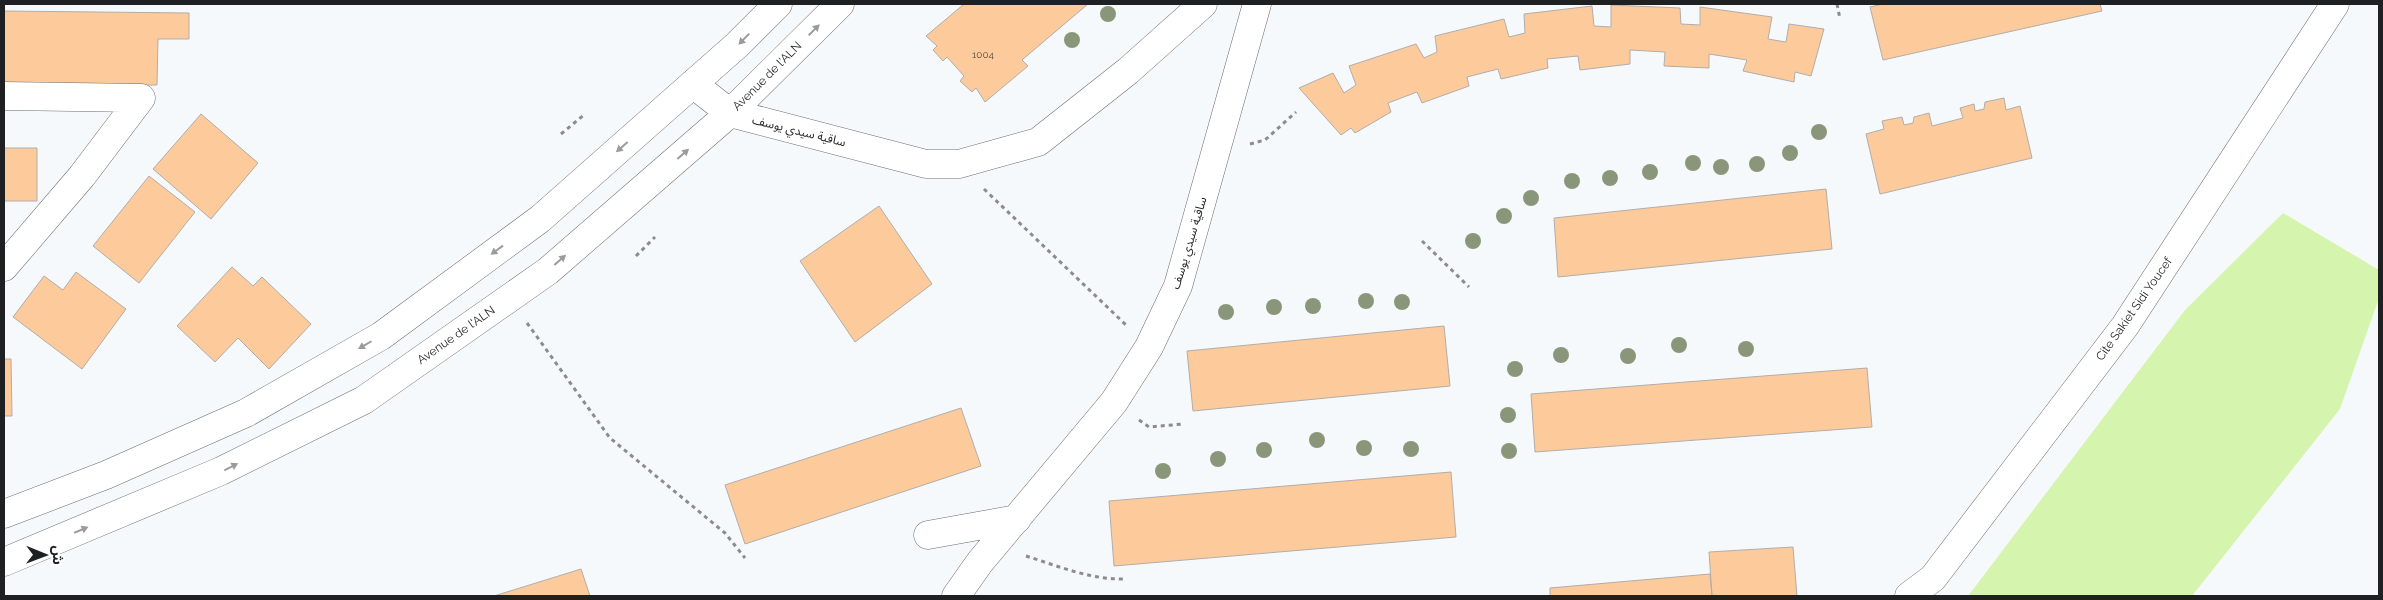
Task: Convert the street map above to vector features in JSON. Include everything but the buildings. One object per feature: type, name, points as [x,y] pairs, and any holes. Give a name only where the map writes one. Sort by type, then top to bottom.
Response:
[{"type":"street","points":[[4,514],[106,475],[246,413],[381,336],[540,220],[738,45],[778,4]]},
{"type":"street","name":"Avenue de l'ALN","points":[[4,562],[221,471],[364,400],[548,271],[730,113],[840,4]]},
{"type":"street","name":"ساقية سيدي يوسف","points":[[730,113],[926,164],[959,164],[1038,142],[1128,71],[1202,4]]},
{"type":"street","name":"ساقية سيدي يوسف","points":[[956,596],[995,545],[1114,402],[1148,347],[1178,286],[1257,4]]},
{"type":"street","name":"Cite Sakiet Sidi Youcef","points":[[1909,596],[1933,578],[2125,326],[2335,4]]},
{"type":"street","points":[[693,84],[730,113]]},
{"type":"street","points":[[4,96],[141,98],[82,176],[4,267]]},
{"type":"street","points":[[928,535],[1017,519]]},
{"type":"path","points":[[1837,4],[1840,19]]},
{"type":"path","points":[[1220,139],[1252,144],[1265,140],[1296,112]]},
{"type":"path","points":[[561,134],[585,114]]},
{"type":"path","points":[[959,164],[1148,347]]},
{"type":"path","points":[[636,256],[655,237]]},
{"type":"path","points":[[1422,241],[1469,288]]},
{"type":"path","points":[[509,298],[610,438],[725,533],[745,558]]},
{"type":"path","points":[[1114,402],[1149,427],[1183,424]]},
{"type":"path","points":[[995,545],[1070,570],[1109,579],[1125,578]]},
{"type":"green space","points":[[2283,213],[2379,270],[2379,298],[2340,409],[2192,596],[1968,596],[2185,310]]}]
